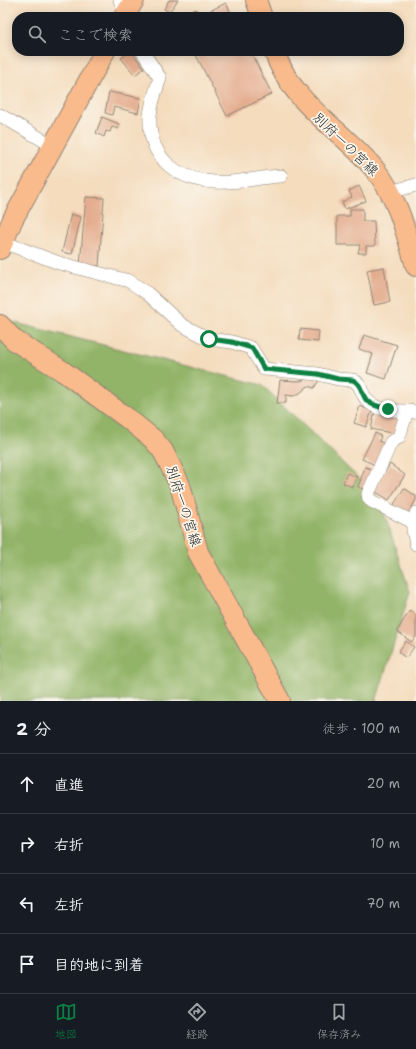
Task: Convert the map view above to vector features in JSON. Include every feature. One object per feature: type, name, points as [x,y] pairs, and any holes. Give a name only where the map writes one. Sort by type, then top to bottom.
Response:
[{"type":"main road","points":[[256,0],[260,12]]},
{"type":"main road","points":[[1,246],[13,219],[102,56]]},
{"type":"main road","name":"別府一の宮線","points":[[276,56],[284,76],[306,105],[375,170],[390,192],[408,238],[416,266]]},
{"type":"main road","name":"別府一の宮線","points":[[0,325],[14,340],[64,372],[127,418],[153,440],[163,451],[180,485],[198,552],[280,701]]},
{"type":"street","points":[[145,56],[160,78],[152,105],[150,125],[153,144],[158,154],[166,164],[183,174],[214,182],[281,176]]},
{"type":"street","points":[[0,115],[53,146]]},
{"type":"street","points":[[390,192],[416,184]]},
{"type":"street","points":[[1,246],[129,282],[146,293],[182,325],[209,339],[232,342],[252,348],[264,369],[318,374],[338,379],[353,380],[357,382],[366,400],[370,403],[388,409],[411,412],[399,437],[391,442],[368,494],[369,499],[373,502],[415,517],[416,544]]},
{"type":"green space","points":[[0,319],[262,385],[379,498],[410,592],[376,701],[0,701]]},
{"type":"building","points":[[169,0],[178,0],[169,12],[164,9]]},
{"type":"building","points":[[226,3],[230,12],[207,12]]},
{"type":"building","points":[[196,9],[197,12],[190,12]]},
{"type":"building","points":[[124,56],[135,56],[144,68],[135,75],[121,58]]},
{"type":"building","points":[[197,56],[253,56],[272,94],[227,116]]},
{"type":"building","points":[[109,92],[141,98],[138,113],[114,107],[112,115],[105,113]]},
{"type":"building","points":[[102,117],[119,124],[118,129],[112,127],[110,132],[106,131],[104,137],[96,133]]},
{"type":"building","points":[[359,186],[366,201],[345,209],[342,202],[352,197],[349,191]]},
{"type":"building","points":[[86,197],[104,198],[99,266],[80,265]]},
{"type":"building","points":[[350,209],[363,209],[363,221],[374,221],[375,246],[366,246],[366,253],[358,253],[360,245],[337,245],[337,216],[350,216]]},
{"type":"building","points":[[71,214],[81,217],[72,254],[62,252]]},
{"type":"building","points":[[384,267],[390,302],[374,305],[367,270]]},
{"type":"building","points":[[300,329],[319,331],[318,342],[299,340]]},
{"type":"building","points":[[364,335],[397,345],[386,379],[367,373],[373,354],[359,349]]},
{"type":"building","points":[[316,376],[318,382],[314,388],[308,386],[300,393],[293,396],[286,395],[286,403],[277,403],[280,380],[300,381]]},
{"type":"building","points":[[360,406],[372,411],[366,427],[354,423]]},
{"type":"building","points":[[375,411],[400,416],[396,434],[371,429]]},
{"type":"building","points":[[375,433],[381,436],[379,441],[385,444],[375,465],[362,459]]},
{"type":"building","points":[[390,464],[405,475],[389,500],[373,490]]},
{"type":"building","points":[[365,467],[372,469],[365,490],[358,487]]},
{"type":"building","points":[[347,473],[357,477],[352,487],[343,483]]},
{"type":"building","points":[[404,488],[416,496],[416,500],[407,515],[393,506]]},
{"type":"building","points":[[410,610],[416,615],[416,637],[411,642],[397,631]]},
{"type":"building","points":[[406,641],[414,647],[406,658],[398,652]]},
{"type":"route","points":[[209,339],[232,342],[252,348],[264,369],[318,374],[338,379],[348,378],[357,382],[366,400],[376,406],[388,409]]}]
